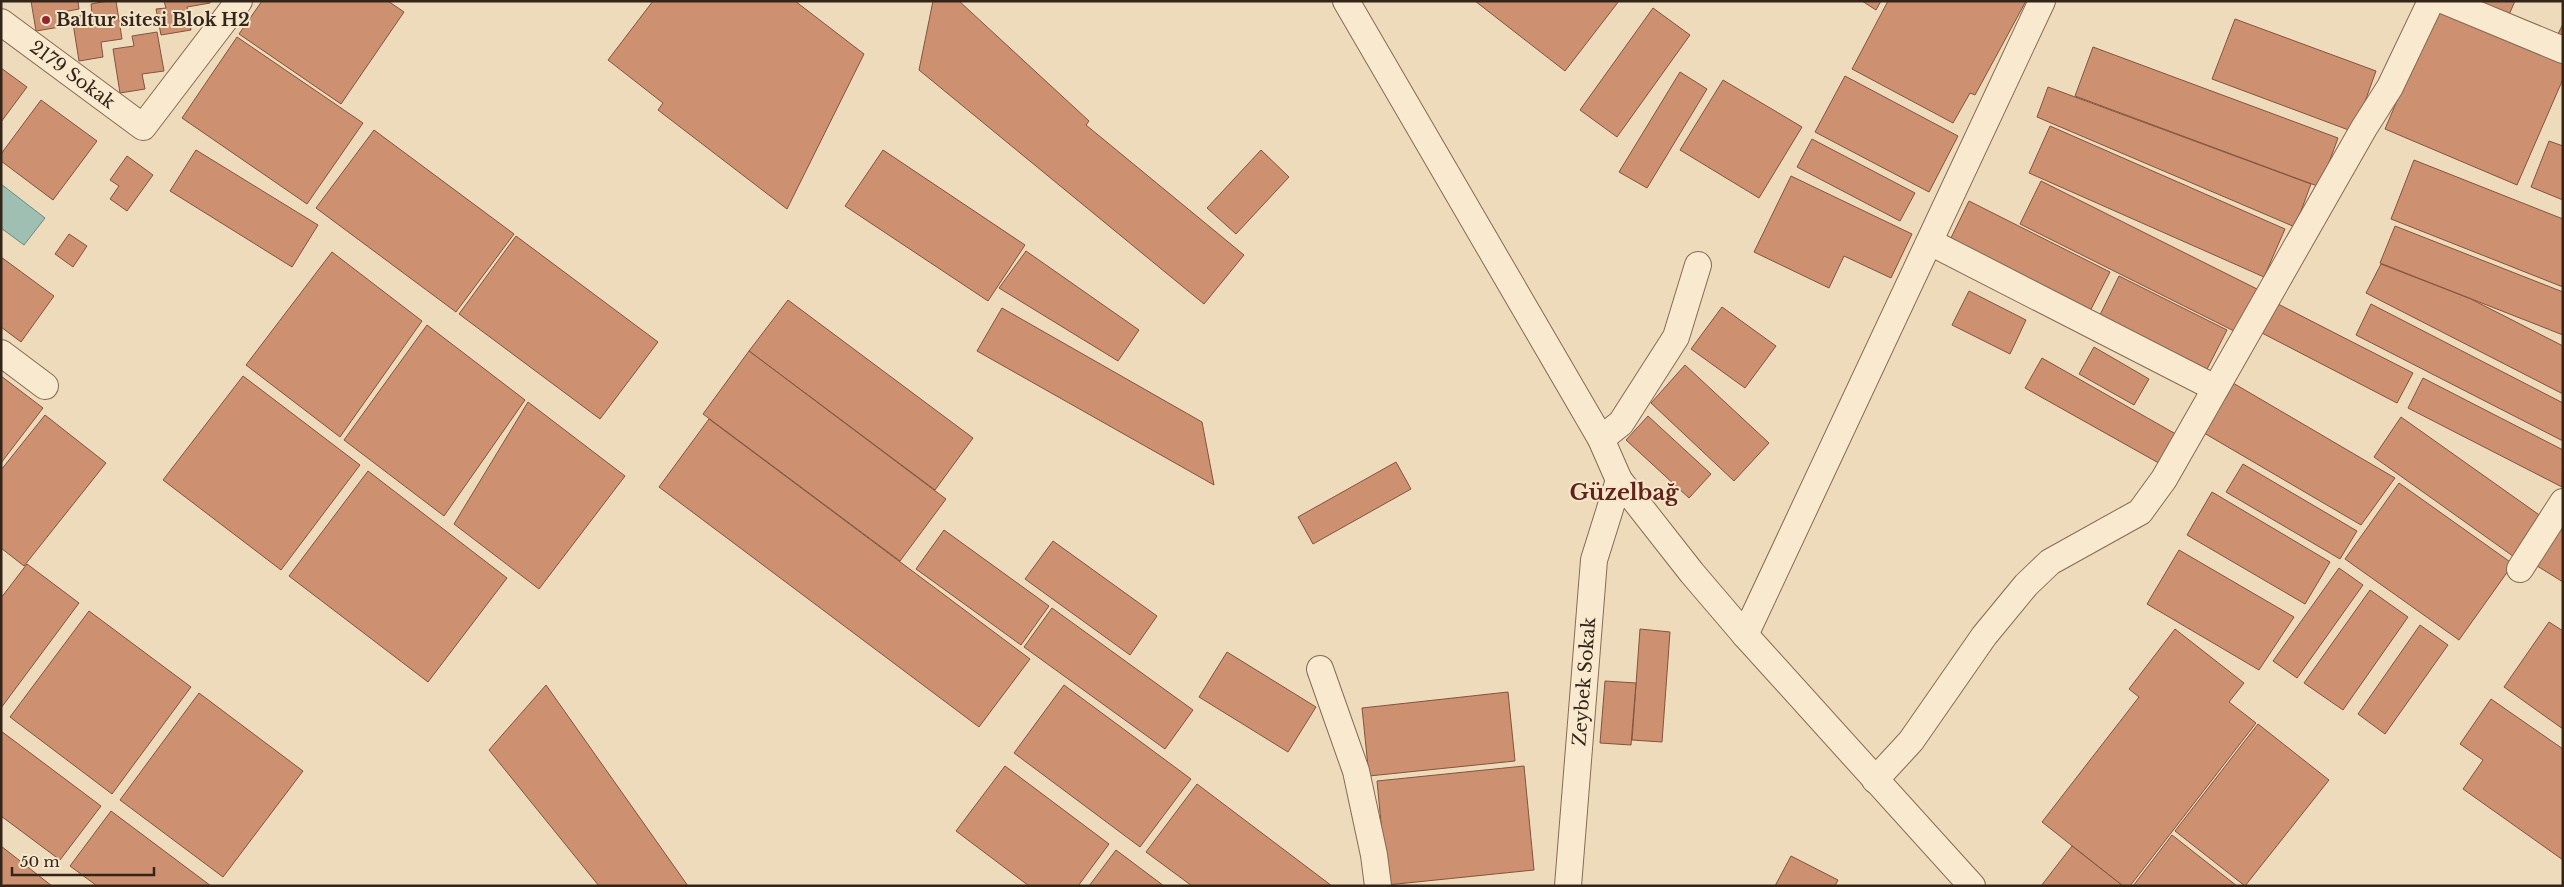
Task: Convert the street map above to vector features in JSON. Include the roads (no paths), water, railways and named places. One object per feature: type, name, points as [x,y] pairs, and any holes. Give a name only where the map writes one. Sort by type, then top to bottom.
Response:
[{"type":"street","name":"2179 Sokak","points":[[1,22],[143,127],[239,1]]},
{"type":"street","points":[[1346,1],[1601,439],[1619,480],[1692,572],[1746,635],[1972,886]]},
{"type":"street","points":[[1746,635],[2042,1]]},
{"type":"street","points":[[1876,780],[1912,742],[1984,636],[2026,585],[2050,562],[2140,512],[2164,479],[2359,136],[2390,87],[2431,1]]},
{"type":"street","points":[[2445,1],[2563,50]]},
{"type":"street","points":[[1930,242],[2215,388]]},
{"type":"street","points":[[1601,439],[1621,423],[1676,337],[1698,265]]},
{"type":"street","points":[[1,353],[45,386]]},
{"type":"street","name":"Zeybek Sokak","points":[[1568,886],[1594,560],[1619,480]]},
{"type":"street","points":[[2520,569],[2563,502]]},
{"type":"street","points":[[1320,669],[1356,770],[1378,886]]},
{"type":"place","name":"Baltur sitesi Blok H2","points":[[46,20]]},
{"type":"district","name":"Güzelbağ","points":[[1624,492]]}]
